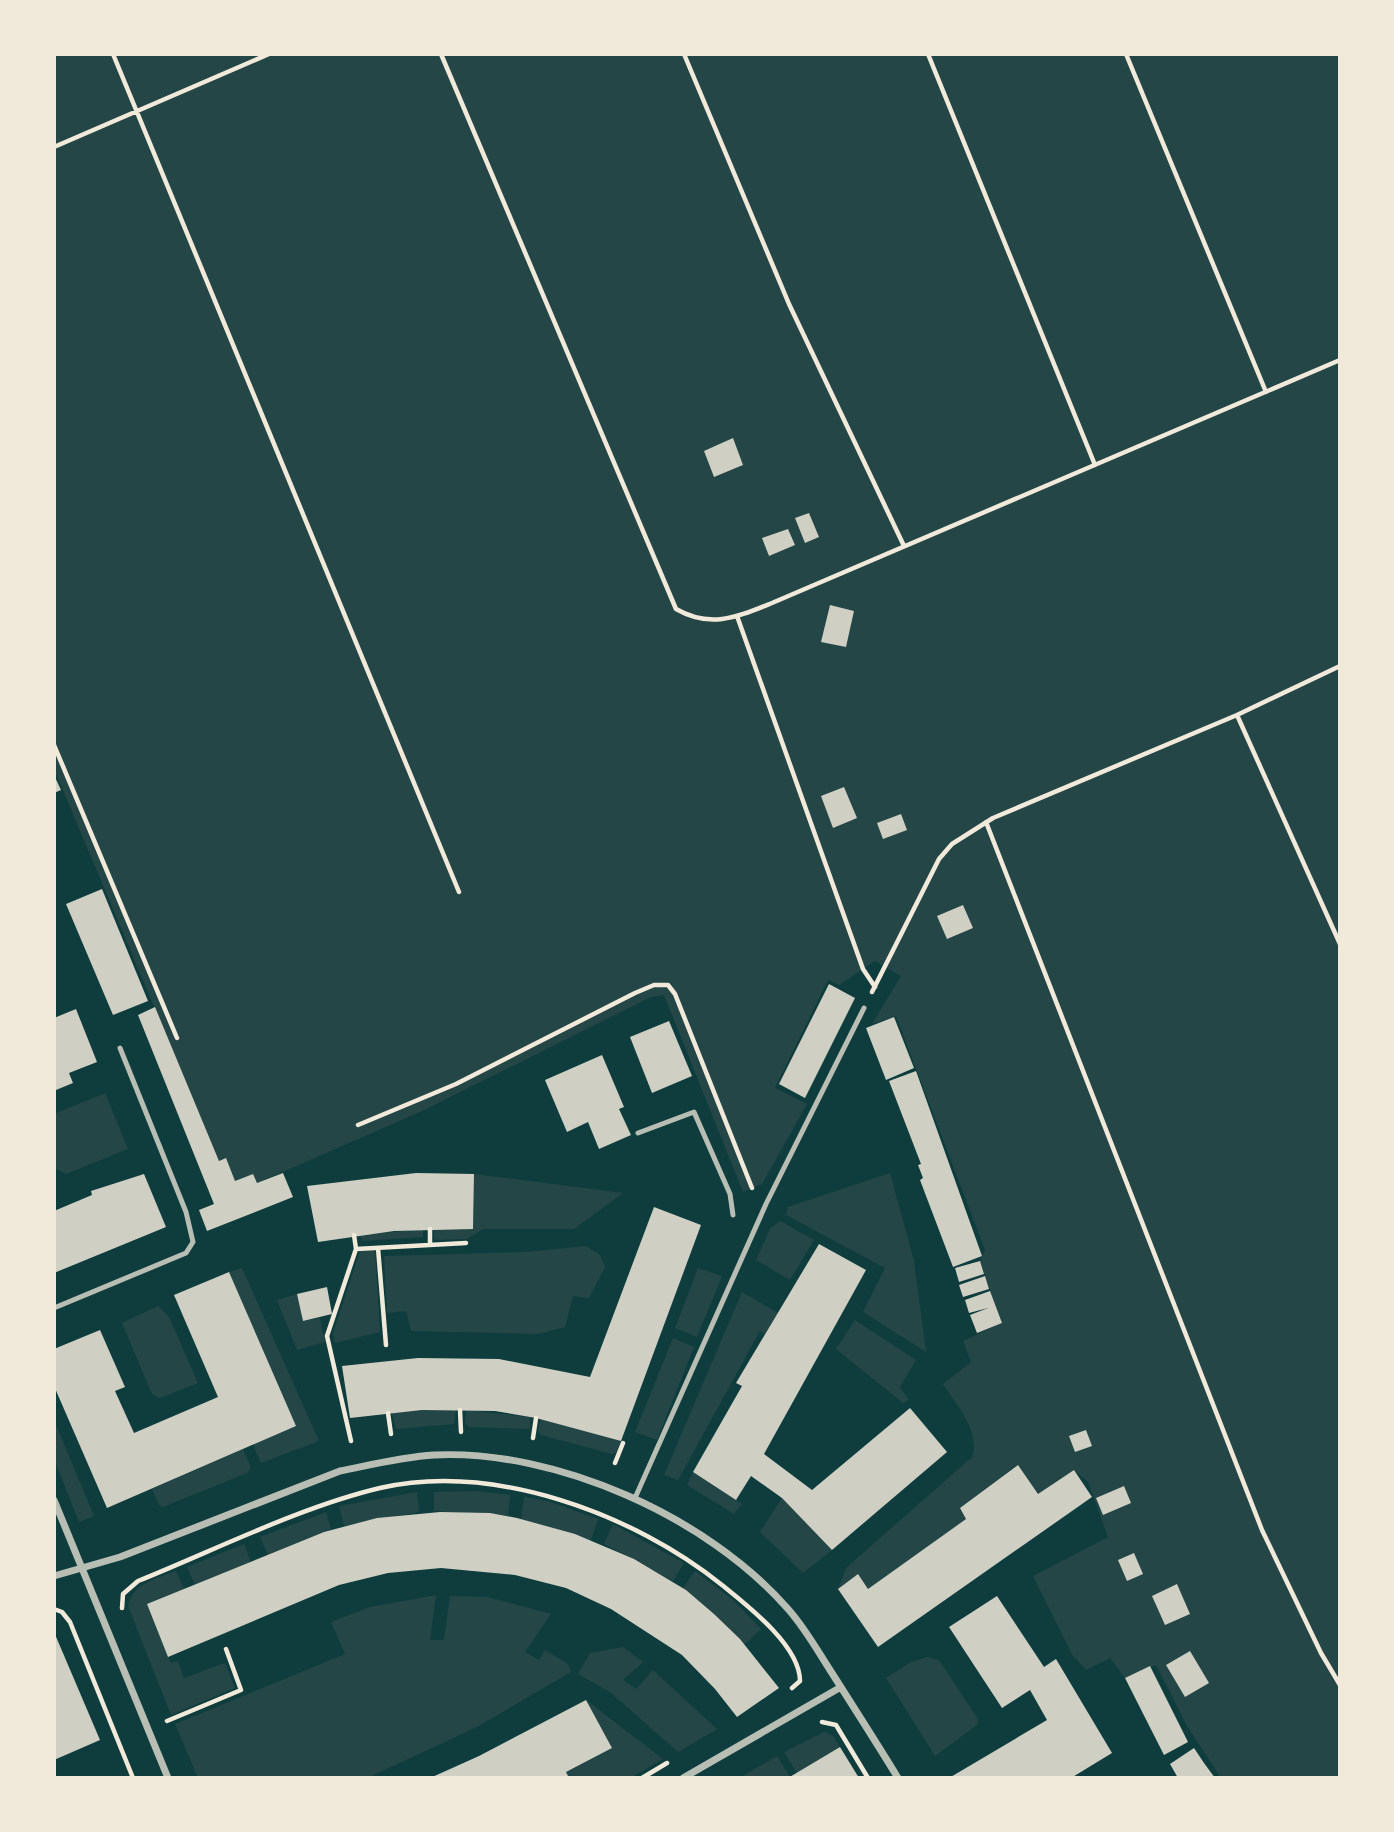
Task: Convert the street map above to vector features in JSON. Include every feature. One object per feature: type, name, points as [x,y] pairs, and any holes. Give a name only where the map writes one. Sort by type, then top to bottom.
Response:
[{"type":"street","points":[[54,1576],[82,1569],[340,1471],[434,1455],[502,1460],[571,1476],[635,1499],[736,1560],[763,1584],[802,1626],[898,1778]]},
{"type":"street","points":[[54,1500],[167,1778]]},
{"type":"street","points":[[683,1778],[841,1687]]},
{"type":"lane","points":[[635,1499],[766,1204],[864,1008]]},
{"type":"lane","points":[[54,1308],[186,1253],[193,1242],[186,1212],[120,1048]]},
{"type":"lane","points":[[638,1133],[694,1112],[730,1194],[733,1215]]},
{"type":"path","points":[[113,54],[459,892]]},
{"type":"path","points":[[54,147],[269,54]]},
{"type":"path","points":[[441,54],[676,609],[694,619],[737,616],[1340,360]]},
{"type":"path","points":[[684,54],[789,304],[904,546]]},
{"type":"path","points":[[928,54],[1095,465]]},
{"type":"path","points":[[1126,54],[1266,391]]},
{"type":"path","points":[[737,616],[863,969],[875,987]]},
{"type":"path","points":[[864,1008],[939,859],[952,844],[986,822],[1237,715],[1340,666]]},
{"type":"path","points":[[1237,715],[1340,944]]},
{"type":"path","points":[[54,745],[177,1038]]},
{"type":"path","points":[[986,822],[1262,1530],[1321,1653],[1340,1685]]},
{"type":"path","points":[[358,1125],[456,1084],[635,993],[654,985],[668,985],[675,994],[752,1188],[766,1204]]},
{"type":"path","points":[[430,1229],[430,1245]]},
{"type":"path","points":[[351,1441],[327,1336],[356,1249],[354,1235]]},
{"type":"path","points":[[356,1249],[466,1243]]},
{"type":"path","points":[[378,1248],[386,1345]]},
{"type":"path","points":[[460,1410],[461,1432]]},
{"type":"path","points":[[388,1413],[391,1434]]},
{"type":"path","points":[[533,1438],[536,1418]]},
{"type":"path","points":[[615,1463],[623,1443]]},
{"type":"path","points":[[138,1581],[333,1502],[382,1488],[429,1483],[495,1486],[546,1495],[622,1523],[698,1566],[754,1610],[791,1652],[800,1669],[800,1681],[788,1692]]},
{"type":"path","points":[[54,1609],[62,1612],[70,1622],[133,1778]]},
{"type":"path","points":[[167,1721],[241,1690],[226,1649]]},
{"type":"path","points":[[813,1725],[820,1722],[836,1725],[869,1778]]},
{"type":"path","points":[[642,1778],[671,1760]]},
{"type":"shaded area","points":[[54,54],[1340,54],[1340,1778],[1221,1778],[1187,1726],[1156,1665],[1125,1678],[1110,1658],[1086,1670],[1073,1656],[1033,1576],[1108,1537],[1088,1482],[1074,1470],[1038,1494],[1017,1465],[960,1508],[966,1519],[868,1589],[858,1574],[838,1589],[846,1568],[972,1457],[974,1447],[970,1428],[943,1384],[971,1362],[963,1341],[1001,1323],[980,1261],[985,1250],[896,1016],[872,1024],[901,976],[875,961],[839,985],[828,980],[775,1088],[807,1104],[762,1184],[743,1192],[664,995],[651,997],[418,1113],[257,1183],[253,1174],[235,1181],[226,1159],[219,1161],[54,769]]},
{"type":"shaded area","points":[[105,1093],[128,1149],[66,1174],[56,1169],[54,1114]]},
{"type":"shaded area","points":[[890,1173],[914,1261],[926,1352],[863,1312],[885,1268],[786,1215],[788,1207]]},
{"type":"shaded area","points":[[474,1174],[623,1193],[574,1229],[483,1229],[467,1239],[434,1240],[434,1228],[473,1229]]},
{"type":"shaded area","points":[[780,1221],[814,1240],[790,1280],[756,1260],[770,1229]]},
{"type":"shaded area","points":[[423,1229],[423,1237],[362,1241],[360,1235]]},
{"type":"shaded area","points":[[586,1246],[600,1255],[605,1267],[589,1298],[573,1296],[565,1327],[538,1334],[411,1331],[406,1311],[387,1313],[384,1256],[526,1252]]},
{"type":"shaded area","points":[[375,1250],[380,1332],[335,1343],[333,1333],[360,1251]]},
{"type":"shaded area","points":[[242,1268],[319,1441],[261,1463],[253,1445],[296,1426],[229,1272]]},
{"type":"shaded area","points":[[698,1268],[722,1276],[697,1337],[675,1328]]},
{"type":"shaded area","points":[[742,1292],[778,1313],[765,1334],[760,1331],[678,1480],[664,1475]]},
{"type":"shaded area","points":[[297,1294],[303,1321],[320,1318],[325,1342],[297,1350],[277,1300]]},
{"type":"shaded area","points":[[158,1306],[169,1317],[198,1383],[160,1398],[152,1394],[122,1323]]},
{"type":"shaded area","points":[[855,1320],[916,1360],[900,1387],[909,1400],[903,1403],[836,1349]]},
{"type":"shaded area","points":[[673,1338],[694,1347],[657,1440],[635,1432]]},
{"type":"shaded area","points":[[456,1410],[454,1424],[396,1429],[392,1413]]},
{"type":"shaded area","points":[[466,1410],[530,1417],[530,1429],[469,1427],[465,1423]]},
{"type":"shaded area","points":[[541,1419],[621,1441],[616,1453],[612,1454],[541,1435],[538,1431]]},
{"type":"shaded area","points":[[54,1420],[94,1516],[79,1522],[54,1459]]},
{"type":"shaded area","points":[[243,1449],[251,1468],[247,1473],[163,1507],[159,1505],[152,1489]]},
{"type":"shaded area","points":[[693,1472],[742,1504],[734,1514],[687,1485]]},
{"type":"shaded area","points":[[477,1491],[510,1495],[508,1516],[434,1511],[434,1492]]},
{"type":"shaded area","points":[[417,1492],[419,1512],[344,1526],[339,1506]]},
{"type":"shaded area","points":[[524,1497],[548,1501],[598,1519],[591,1540],[521,1519]]},
{"type":"shaded area","points":[[782,1498],[832,1550],[803,1573],[760,1532]]},
{"type":"shaded area","points":[[326,1512],[331,1529],[268,1555],[260,1537]]},
{"type":"shaded area","points":[[613,1524],[684,1563],[673,1581],[604,1544]]},
{"type":"shaded area","points":[[244,1544],[251,1562],[195,1585],[187,1567]]},
{"type":"shaded area","points":[[176,1571],[184,1589],[147,1605],[171,1663],[178,1661],[184,1678],[225,1663],[235,1688],[171,1715],[128,1606],[140,1587]]},
{"type":"shaded area","points":[[695,1571],[732,1599],[761,1629],[745,1644],[683,1588]]},
{"type":"shaded area","points":[[436,1595],[430,1640],[444,1640],[450,1596],[487,1597],[551,1614],[525,1652],[539,1660],[545,1650],[568,1664],[571,1672],[477,1727],[367,1778],[198,1778],[175,1724],[345,1654],[331,1622],[370,1607]]},
{"type":"shaded area","points":[[623,1647],[643,1662],[623,1680],[636,1689],[653,1670],[717,1729],[678,1752],[610,1692],[578,1674],[590,1653]]},
{"type":"shaded area","points":[[927,1657],[939,1660],[978,1719],[977,1725],[935,1756],[886,1678],[911,1662]]},
{"type":"shaded area","points":[[586,1700],[663,1759],[630,1778],[565,1777],[566,1772],[612,1748]]},
{"type":"shaded area","points":[[824,1732],[833,1736],[840,1747],[797,1773],[784,1752]]},
{"type":"shaded area","points":[[777,1756],[790,1777],[739,1778]]},
{"type":"building","points":[[733,438],[743,465],[714,477],[704,451]]},
{"type":"building","points":[[809,513],[819,537],[805,543],[795,518]]},
{"type":"building","points":[[788,529],[795,545],[769,556],[762,538]]},
{"type":"building","points":[[830,605],[854,611],[846,647],[821,642]]},
{"type":"building","points":[[54,775],[61,790],[54,793]]},
{"type":"building","points":[[844,787],[857,818],[833,828],[821,796]]},
{"type":"building","points":[[901,814],[907,830],[883,839],[877,823]]},
{"type":"building","points":[[102,889],[148,1001],[113,1015],[66,904]]},
{"type":"building","points":[[963,905],[973,928],[947,939],[937,916]]},
{"type":"building","points":[[829,984],[855,998],[805,1098],[779,1084]]},
{"type":"building","points":[[155,1007],[219,1161],[226,1158],[235,1181],[253,1174],[257,1183],[283,1173],[293,1197],[207,1231],[199,1210],[214,1204],[138,1015]]},
{"type":"building","points":[[76,1009],[97,1062],[69,1073],[73,1083],[56,1090],[54,1018]]},
{"type":"building","points":[[894,1017],[914,1068],[886,1080],[866,1028]]},
{"type":"building","points":[[669,1021],[692,1076],[652,1093],[630,1037]]},
{"type":"building","points":[[602,1055],[624,1107],[619,1109],[631,1135],[599,1149],[588,1122],[567,1132],[545,1080]]},
{"type":"building","points":[[916,1071],[982,1256],[953,1267],[920,1180],[923,1178],[918,1165],[921,1164],[889,1081]]},
{"type":"building","points":[[416,1173],[474,1174],[473,1229],[394,1231],[318,1242],[307,1186]]},
{"type":"building","points":[[144,1174],[166,1227],[54,1273],[54,1211],[92,1195],[91,1191]]},
{"type":"building","points":[[654,1207],[701,1225],[621,1441],[536,1418],[495,1411],[422,1410],[350,1418],[342,1366],[418,1358],[499,1359],[590,1377]]},
{"type":"building","points":[[819,1244],[866,1270],[764,1454],[812,1490],[910,1408],[947,1452],[832,1550],[782,1498],[751,1476],[736,1500],[693,1472],[742,1386],[736,1383]]},
{"type":"building","points":[[980,1261],[984,1274],[959,1282],[955,1268]]},
{"type":"building","points":[[229,1272],[296,1426],[107,1508],[54,1386],[54,1349],[100,1330],[125,1387],[115,1391],[134,1433],[218,1397],[174,1295]]},
{"type":"building","points":[[985,1276],[989,1289],[963,1297],[959,1285]]},
{"type":"building","points":[[327,1287],[332,1314],[303,1321],[297,1294]]},
{"type":"building","points":[[990,1291],[1002,1323],[977,1333],[970,1315],[988,1308],[969,1313],[965,1300]]},
{"type":"building","points":[[1086,1430],[1092,1446],[1075,1452],[1069,1436]]},
{"type":"building","points":[[1018,1465],[1038,1494],[1074,1470],[1092,1497],[878,1647],[838,1589],[858,1574],[868,1589],[966,1519],[960,1508]]},
{"type":"building","points":[[1124,1486],[1131,1503],[1103,1515],[1096,1498]]},
{"type":"building","points":[[440,1512],[490,1513],[517,1518],[575,1534],[634,1559],[686,1590],[714,1614],[740,1639],[779,1688],[737,1717],[715,1689],[682,1655],[611,1609],[566,1588],[515,1575],[441,1568],[388,1573],[339,1585],[168,1657],[147,1604],[324,1532],[377,1518]]},
{"type":"building","points":[[1134,1553],[1143,1574],[1127,1581],[1118,1560]]},
{"type":"building","points":[[1177,1584],[1190,1614],[1165,1625],[1152,1596]]},
{"type":"building","points":[[997,1596],[1044,1667],[1056,1659],[1112,1753],[1071,1778],[949,1778],[1047,1720],[1030,1690],[1002,1708],[949,1627]]},
{"type":"building","points":[[54,1632],[100,1740],[54,1760]]},
{"type":"building","points":[[1190,1651],[1209,1683],[1185,1697],[1166,1665]]},
{"type":"building","points":[[1150,1666],[1188,1742],[1164,1755],[1125,1678]]},
{"type":"building","points":[[586,1700],[612,1748],[566,1772],[568,1776],[564,1778],[430,1778],[479,1756]]},
{"type":"building","points":[[840,1747],[859,1778],[788,1778]]},
{"type":"building","points":[[1194,1748],[1215,1778],[1178,1778],[1170,1764]]}]
